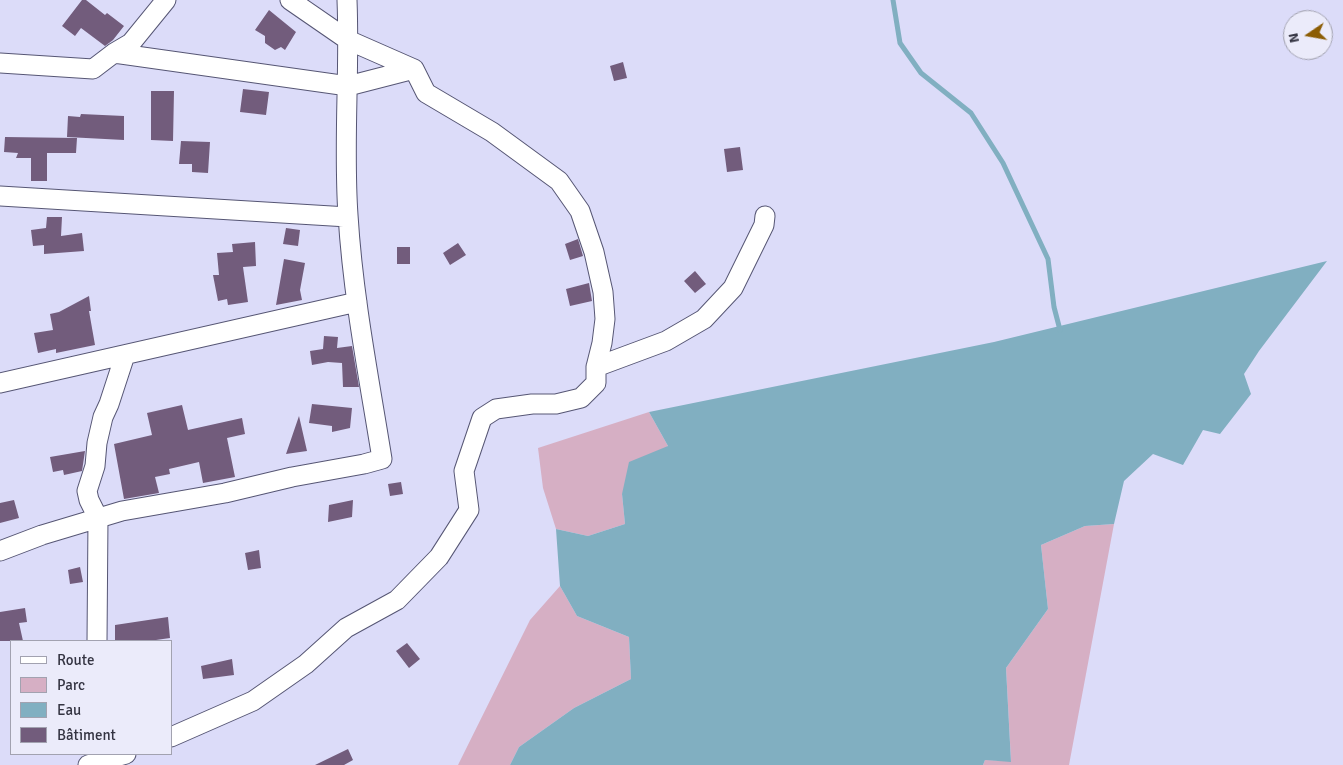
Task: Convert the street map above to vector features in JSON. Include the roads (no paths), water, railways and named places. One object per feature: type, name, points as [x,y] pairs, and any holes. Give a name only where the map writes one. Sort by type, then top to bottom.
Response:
[{"type":"street","points":[[0,63],[94,69],[114,53],[131,43],[166,0]]},
{"type":"street","points":[[172,737],[253,702],[306,664],[346,628],[397,600],[439,557],[468,510],[464,471],[482,418],[496,409],[532,404],[556,404],[580,398],[596,383],[596,367],[605,319],[603,292],[594,252],[580,211],[559,181],[492,132],[426,93],[414,69],[348,40],[290,0]]},
{"type":"street","points":[[0,551],[42,535],[122,511],[225,493],[382,459],[357,302],[348,217],[345,166],[348,86],[347,0]]},
{"type":"street","points":[[114,53],[348,86],[414,69]]},
{"type":"street","points":[[0,196],[348,217]]},
{"type":"street","points":[[596,367],[666,341],[704,319],[733,288],[764,225],[765,216]]},
{"type":"street","points":[[0,383],[357,302]]},
{"type":"street","points":[[97,640],[98,518],[89,500],[87,491],[95,466],[97,443],[103,417],[125,355]]},
{"type":"street","points":[[92,762],[122,755]]},
{"type":"water","points":[[1327,261],[1259,351],[1244,374],[1251,394],[1220,434],[1203,430],[1183,465],[1153,454],[1124,481],[1114,524],[1085,526],[1041,545],[1048,609],[1006,668],[1011,762],[985,760],[983,765],[510,765],[519,747],[574,708],[631,679],[629,637],[577,616],[560,586],[556,529],[588,536],[625,524],[622,494],[629,462],[668,446],[649,412],[994,342]]},
{"type":"waterway","points":[[893,0],[900,43],[921,73],[971,113],[1003,163],[1048,259],[1054,307],[1060,330]]}]
